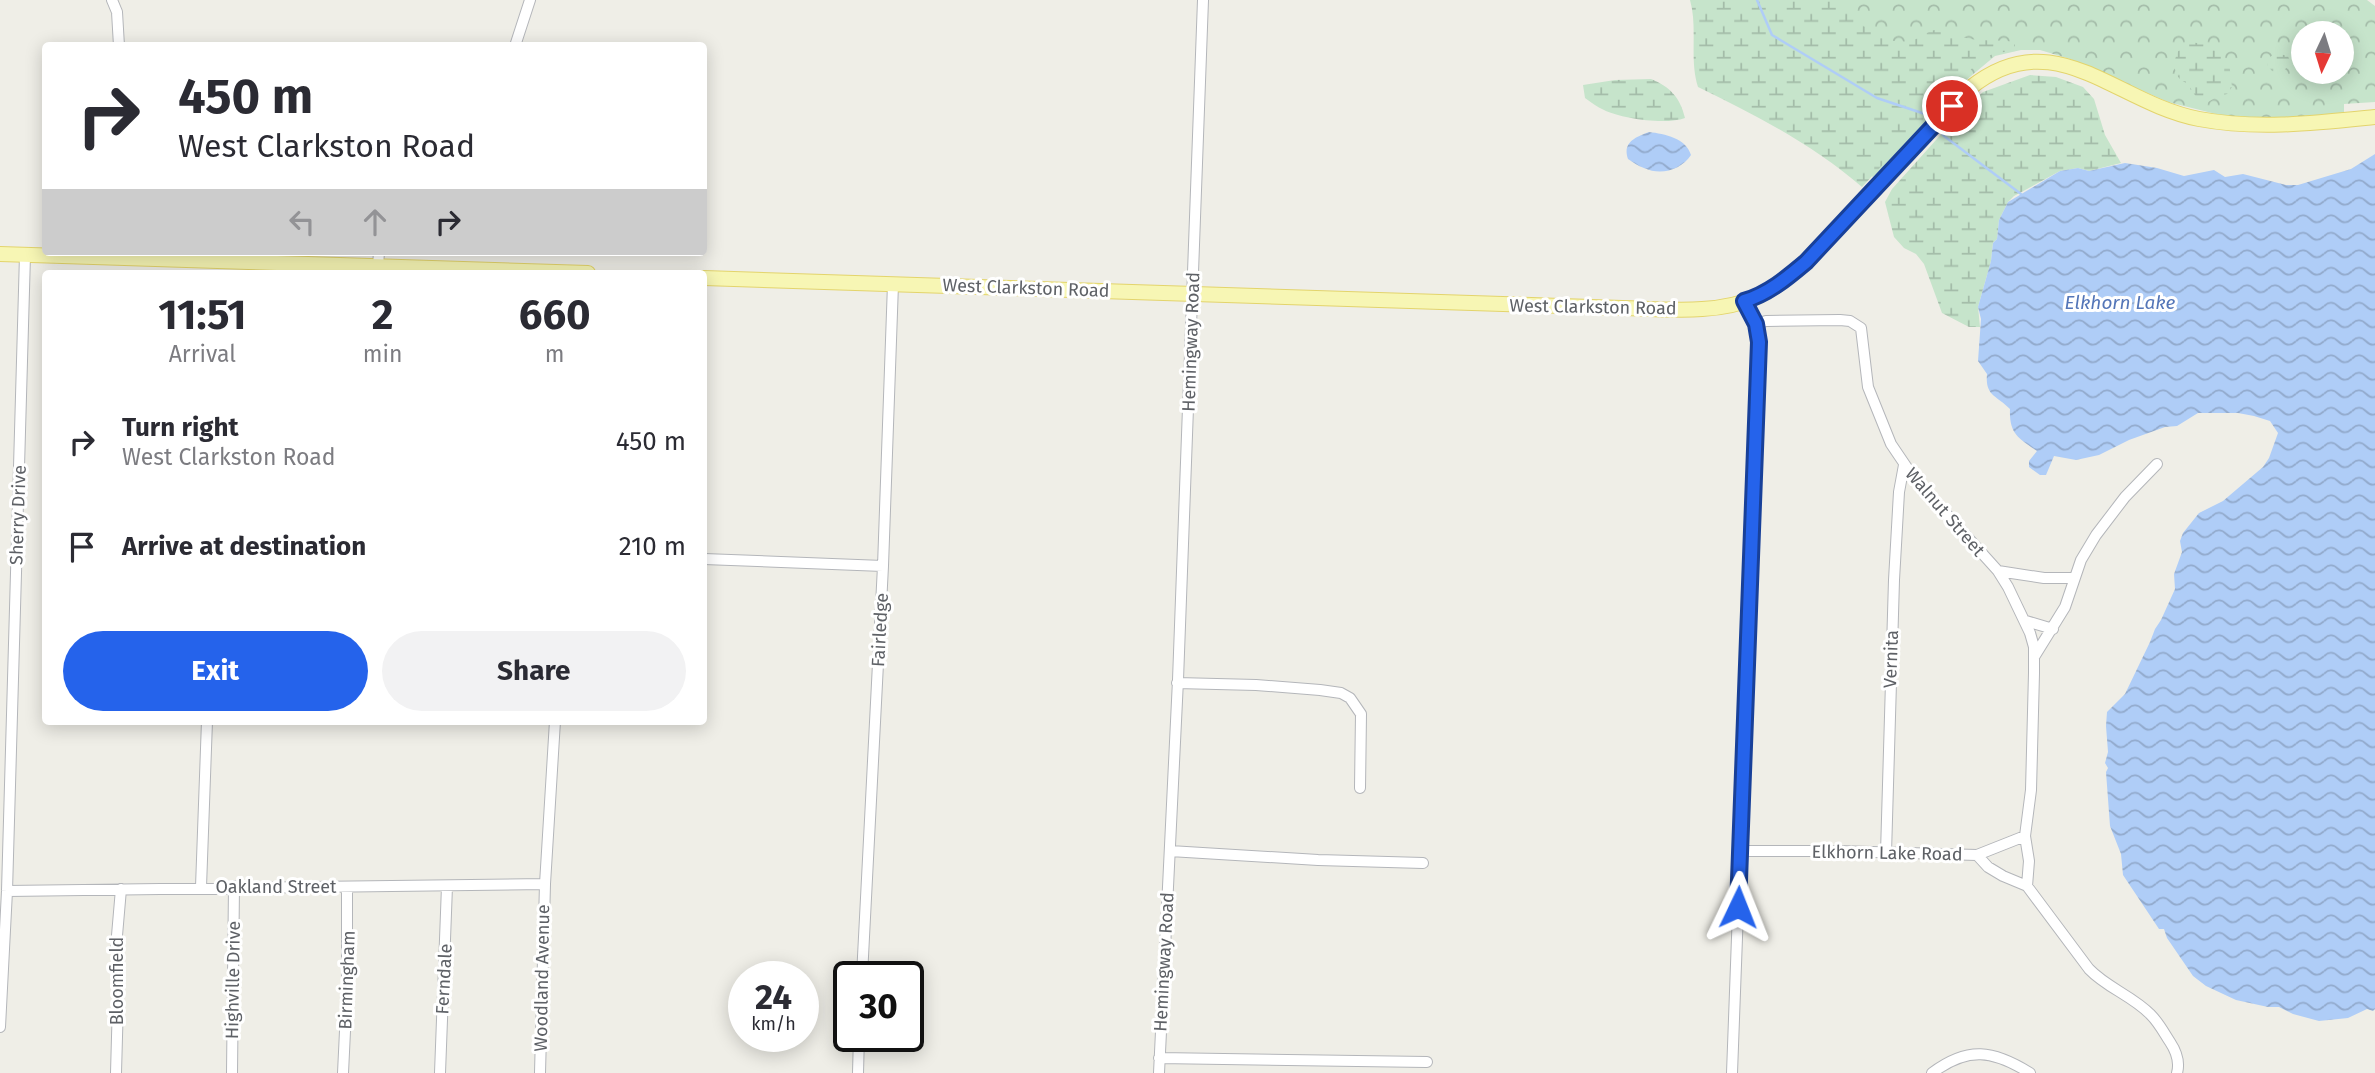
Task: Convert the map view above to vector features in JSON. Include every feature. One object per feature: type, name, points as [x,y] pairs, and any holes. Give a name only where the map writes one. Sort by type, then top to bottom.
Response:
[{"type":"main road","name":"West Clarkston Road","points":[[707,278],[1665,309],[1721,307],[1757,297],[1789,277],[1970,88],[1984,77],[2011,64],[2045,61],[2077,69],[2154,104],[2195,118],[2227,123],[2272,126],[2375,117]]},
{"type":"main road","points":[[0,254],[42,255]]},
{"type":"main road","points":[[122,256],[220,267],[378,259],[534,270]]},
{"type":"street","points":[[112,0],[117,12],[119,42]]},
{"type":"street","points":[[516,42],[530,0]]},
{"type":"street","name":"Hemingway Road","points":[[1159,1073],[1203,0]]},
{"type":"street","name":"Sherry Drive","points":[[0,1027],[6,891],[4,826],[25,255]]},
{"type":"street","name":"Fairledge","points":[[863,961],[883,566],[893,284]]},
{"type":"street","points":[[1732,1073],[1759,342],[1756,324],[1744,301]]},
{"type":"street","name":"Walnut Street","points":[[1756,324],[1766,321],[1824,320],[1850,321],[1861,328],[1868,387],[1891,444],[1905,466],[1998,571],[2026,621],[2034,647],[2031,779],[2025,835],[2029,861],[2027,886]]},
{"type":"street","points":[[2034,657],[2065,607],[2081,560],[2096,535],[2157,464]]},
{"type":"street","name":"Vernita","points":[[1886,853],[1894,580],[1899,492],[1905,466]]},
{"type":"street","points":[[707,559],[883,566]]},
{"type":"street","name":"Walnut Street","points":[[1998,571],[2044,578],[2074,578]]},
{"type":"street","points":[[2026,621],[2053,629]]},
{"type":"street","points":[[1177,684],[1255,685],[1320,690],[1341,693],[1350,698],[1361,714],[1360,788]]},
{"type":"street","points":[[201,887],[207,725]]},
{"type":"street","name":"Woodland Avenue","points":[[540,1073],[545,884],[555,725]]},
{"type":"street","points":[[1978,855],[2025,835]]},
{"type":"street","points":[[1170,851],[1423,863]]},
{"type":"street","name":"Elkhorn Lake Road","points":[[1740,851],[1978,855],[1988,867],[2027,886],[2100,981],[2151,1014],[2174,1049],[2179,1066],[2177,1073]]},
{"type":"street","name":"Oakland Street","points":[[6,891],[545,884]]},
{"type":"street","name":"Highville Drive","points":[[232,1073],[234,886]]},
{"type":"street","name":"Ferndale","points":[[440,1073],[447,886]]},
{"type":"street","name":"Birmingham","points":[[343,1073],[347,989],[347,887]]},
{"type":"street","name":"Bloomfield","points":[[116,1073],[119,965],[116,947],[121,889]]},
{"type":"street","points":[[858,1073],[859,1052]]},
{"type":"street","points":[[1932,1073],[1950,1061],[1973,1053],[2003,1059],[2030,1073]]},
{"type":"street","points":[[1159,1058],[1426,1062]]},
{"type":"green space","points":[[1690,0],[1840,0],[1863,25],[1882,38],[1904,41],[1939,30],[1972,39],[2015,42],[2015,51],[1994,53],[1976,64],[1862,187],[1783,132],[1698,87]]},
{"type":"green space","points":[[1774,0],[2367,0],[2375,6],[2375,102],[2344,104],[2344,113],[2269,119],[2228,117],[2168,102],[2070,59],[2040,50],[2021,50],[1995,56],[1965,81],[1873,177],[1771,80]]},
{"type":"green space","points":[[2187,42],[2207,44],[2229,62],[2232,87],[2227,94],[2208,102],[2198,99],[2179,78],[2175,69],[2176,58]]},
{"type":"green space","points":[[2275,53],[2288,56],[2290,62],[2277,77],[2267,65],[2269,58]]},
{"type":"green space","points":[[2030,75],[2056,77],[2083,87],[2094,99],[2105,135],[2121,163],[2089,171],[2078,168],[2060,171],[2008,202],[1999,220],[1997,239],[1993,243],[1991,261],[1978,307],[1980,327],[1969,327],[1942,313],[1924,264],[1894,237],[1885,202],[1892,189],[1962,111],[1983,92]]},
{"type":"green space","points":[[1651,79],[1673,94],[1685,118],[1656,121],[1633,118],[1604,110],[1585,98],[1583,85],[1615,80]]},
{"type":"water","points":[[1649,132],[1680,141],[1691,155],[1670,170],[1650,170],[1638,165],[1628,159],[1627,148],[1635,138]]},
{"type":"water","name":"Elkhorn Lake","points":[[2375,154],[2375,1009],[2367,1009],[2348,1018],[2319,1021],[2279,1007],[2236,1000],[2206,986],[2193,976],[2167,938],[2164,929],[2159,929],[2123,875],[2121,854],[2110,826],[2106,772],[2108,768],[2105,763],[2108,752],[2107,712],[2125,694],[2175,589],[2174,574],[2182,552],[2180,541],[2183,533],[2199,513],[2223,501],[2263,467],[2278,433],[2270,421],[2254,416],[2238,413],[2198,413],[2177,426],[2165,427],[2129,440],[2099,455],[2076,460],[2054,456],[2046,475],[2040,475],[2029,467],[2029,461],[2037,451],[2016,435],[2011,424],[2010,409],[1990,391],[1987,374],[1978,361],[1981,319],[1978,307],[1991,261],[1993,243],[1997,239],[1999,220],[2008,202],[2060,171],[2078,168],[2089,171],[2125,163],[2184,176],[2214,170],[2225,177],[2243,174],[2286,185],[2298,185],[2351,169]]},
{"type":"waterway","points":[[1757,0],[1772,35],[1877,98],[1928,115],[1932,120]]},
{"type":"waterway","points":[[1938,128],[1944,136],[2021,194]]},
{"type":"route","points":[[1738,907],[1759,342],[1756,324],[1744,301],[1757,297],[1789,277],[1806,262],[1952,106]]}]
